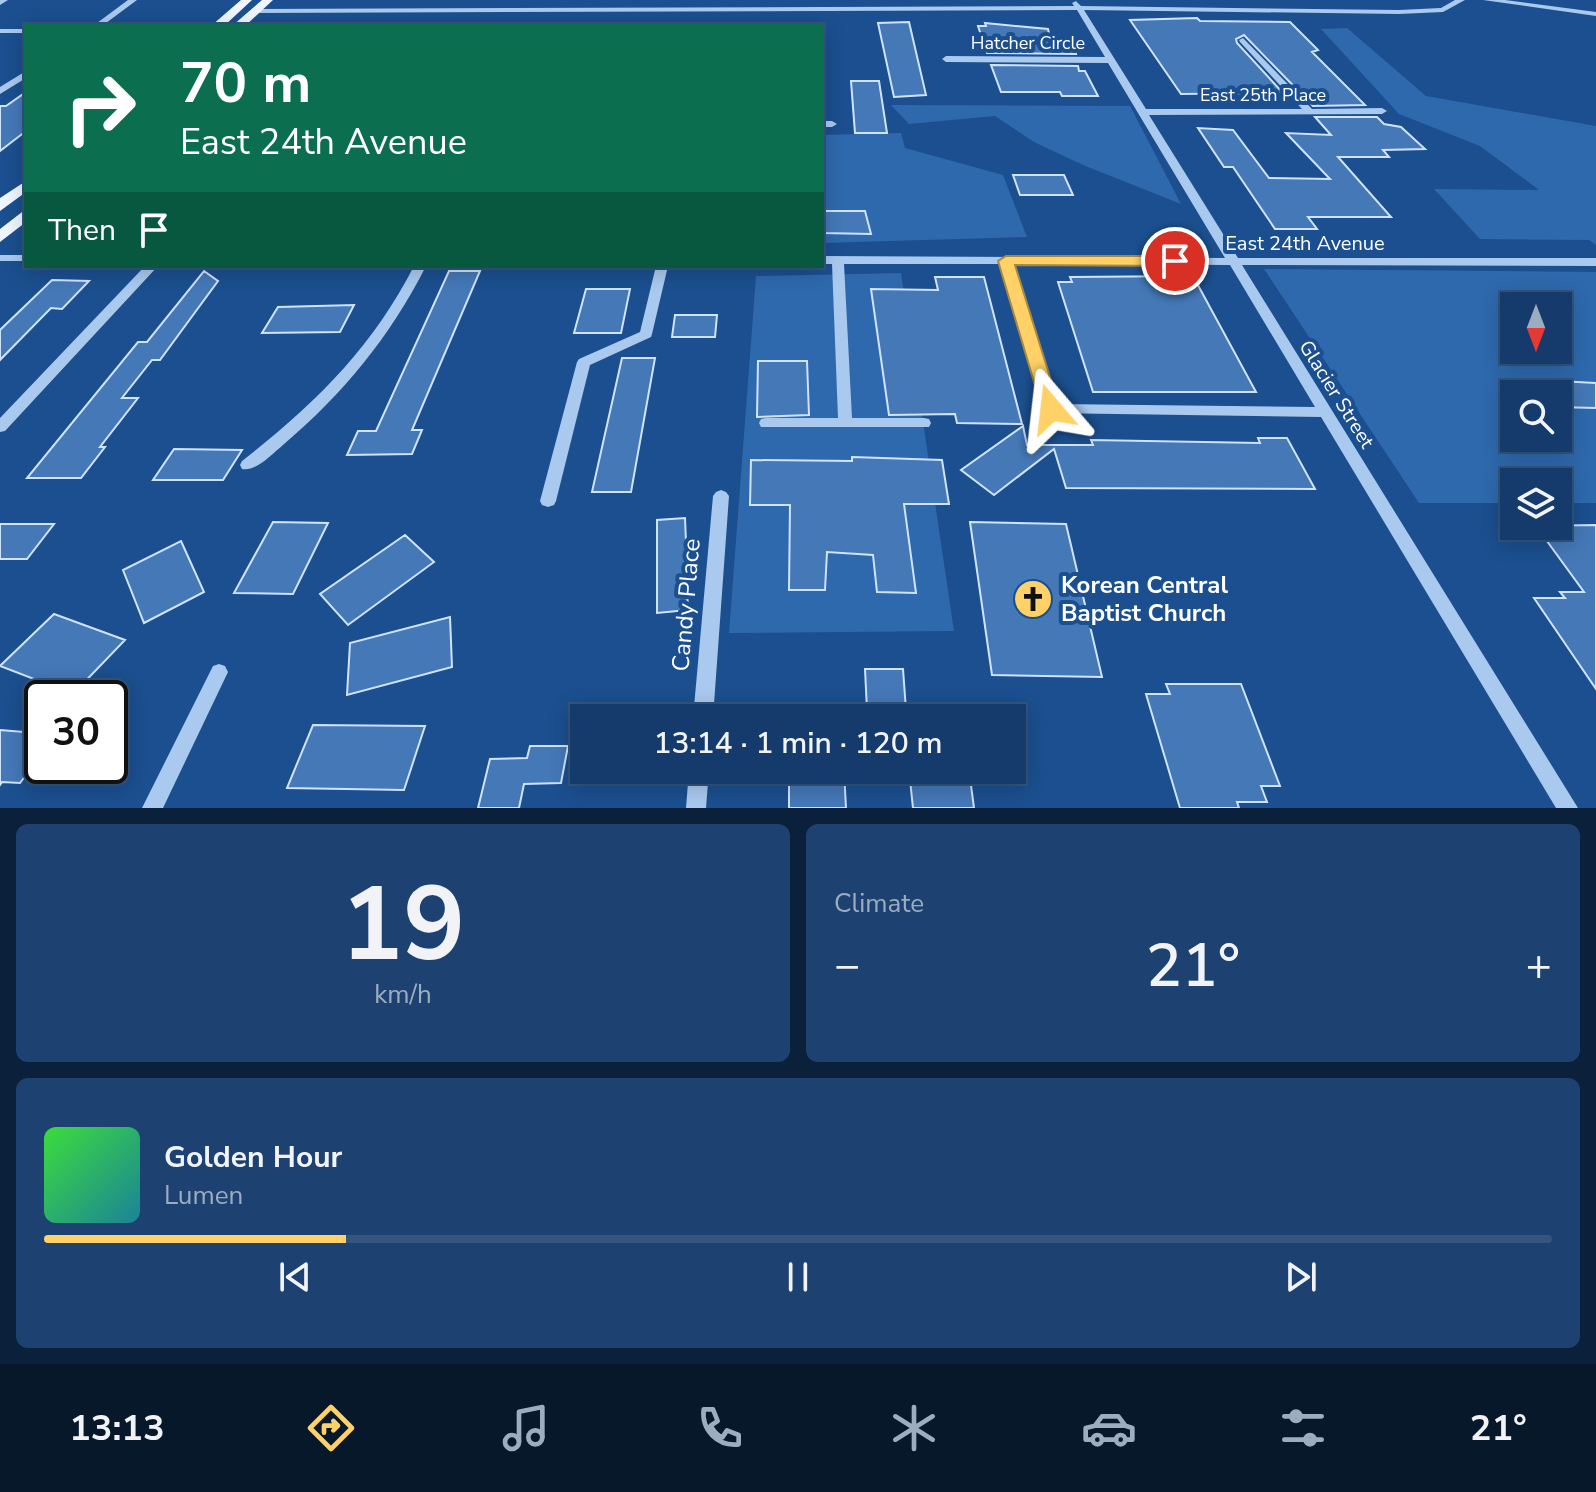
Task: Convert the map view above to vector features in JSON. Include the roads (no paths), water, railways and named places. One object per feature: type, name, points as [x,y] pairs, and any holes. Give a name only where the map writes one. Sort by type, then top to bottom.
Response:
[{"type":"main road","points":[[219,24],[247,0]]},
{"type":"main road","points":[[240,24],[268,0]]},
{"type":"main road","points":[[0,206],[24,187]]},
{"type":"main road","points":[[0,237],[24,216]]},
{"type":"street","points":[[100,24],[133,0]]},
{"type":"street","points":[[341,11],[352,0]]},
{"type":"street","points":[[374,19],[397,0]]},
{"type":"street","points":[[762,10],[763,0]]},
{"type":"street","points":[[1273,0],[1283,10]]},
{"type":"street","points":[[255,11],[762,10],[1076,4],[1424,12],[1454,6],[1461,0]]},
{"type":"street","points":[[1487,0],[1530,3],[1596,14]]},
{"type":"street","name":"Glacier Street","points":[[1076,4],[1568,808]]},
{"type":"street","points":[[718,24],[720,10]]},
{"type":"street","points":[[0,31],[24,31]]},
{"type":"street","points":[[1243,40],[1309,111]]},
{"type":"street","name":"Hatcher Circle","points":[[946,59],[1111,60]]},
{"type":"street","points":[[0,91],[24,75]]},
{"type":"street","name":"East 25th Place","points":[[1144,112],[1382,111]]},
{"type":"street","points":[[0,258],[24,258]]},
{"type":"street","name":"East 24th Avenue","points":[[824,260],[1596,262]]},
{"type":"street","points":[[838,260],[845,423]]},
{"type":"street","points":[[1006,261],[1051,409],[1324,412]]},
{"type":"street","points":[[0,427],[150,268]]},
{"type":"street","points":[[247,465],[285,436],[353,369],[405,298],[419,268]]},
{"type":"street","points":[[548,501],[584,362],[646,334],[662,268]]},
{"type":"street","points":[[766,423],[924,423]]},
{"type":"street","name":"Candy Place","points":[[704,704],[721,496]]},
{"type":"street","points":[[152,808],[219,672]]},
{"type":"street","points":[[696,808],[698,784]]},
{"type":"place","name":"Korean Central Baptist Church","points":[[1033,599]]}]
